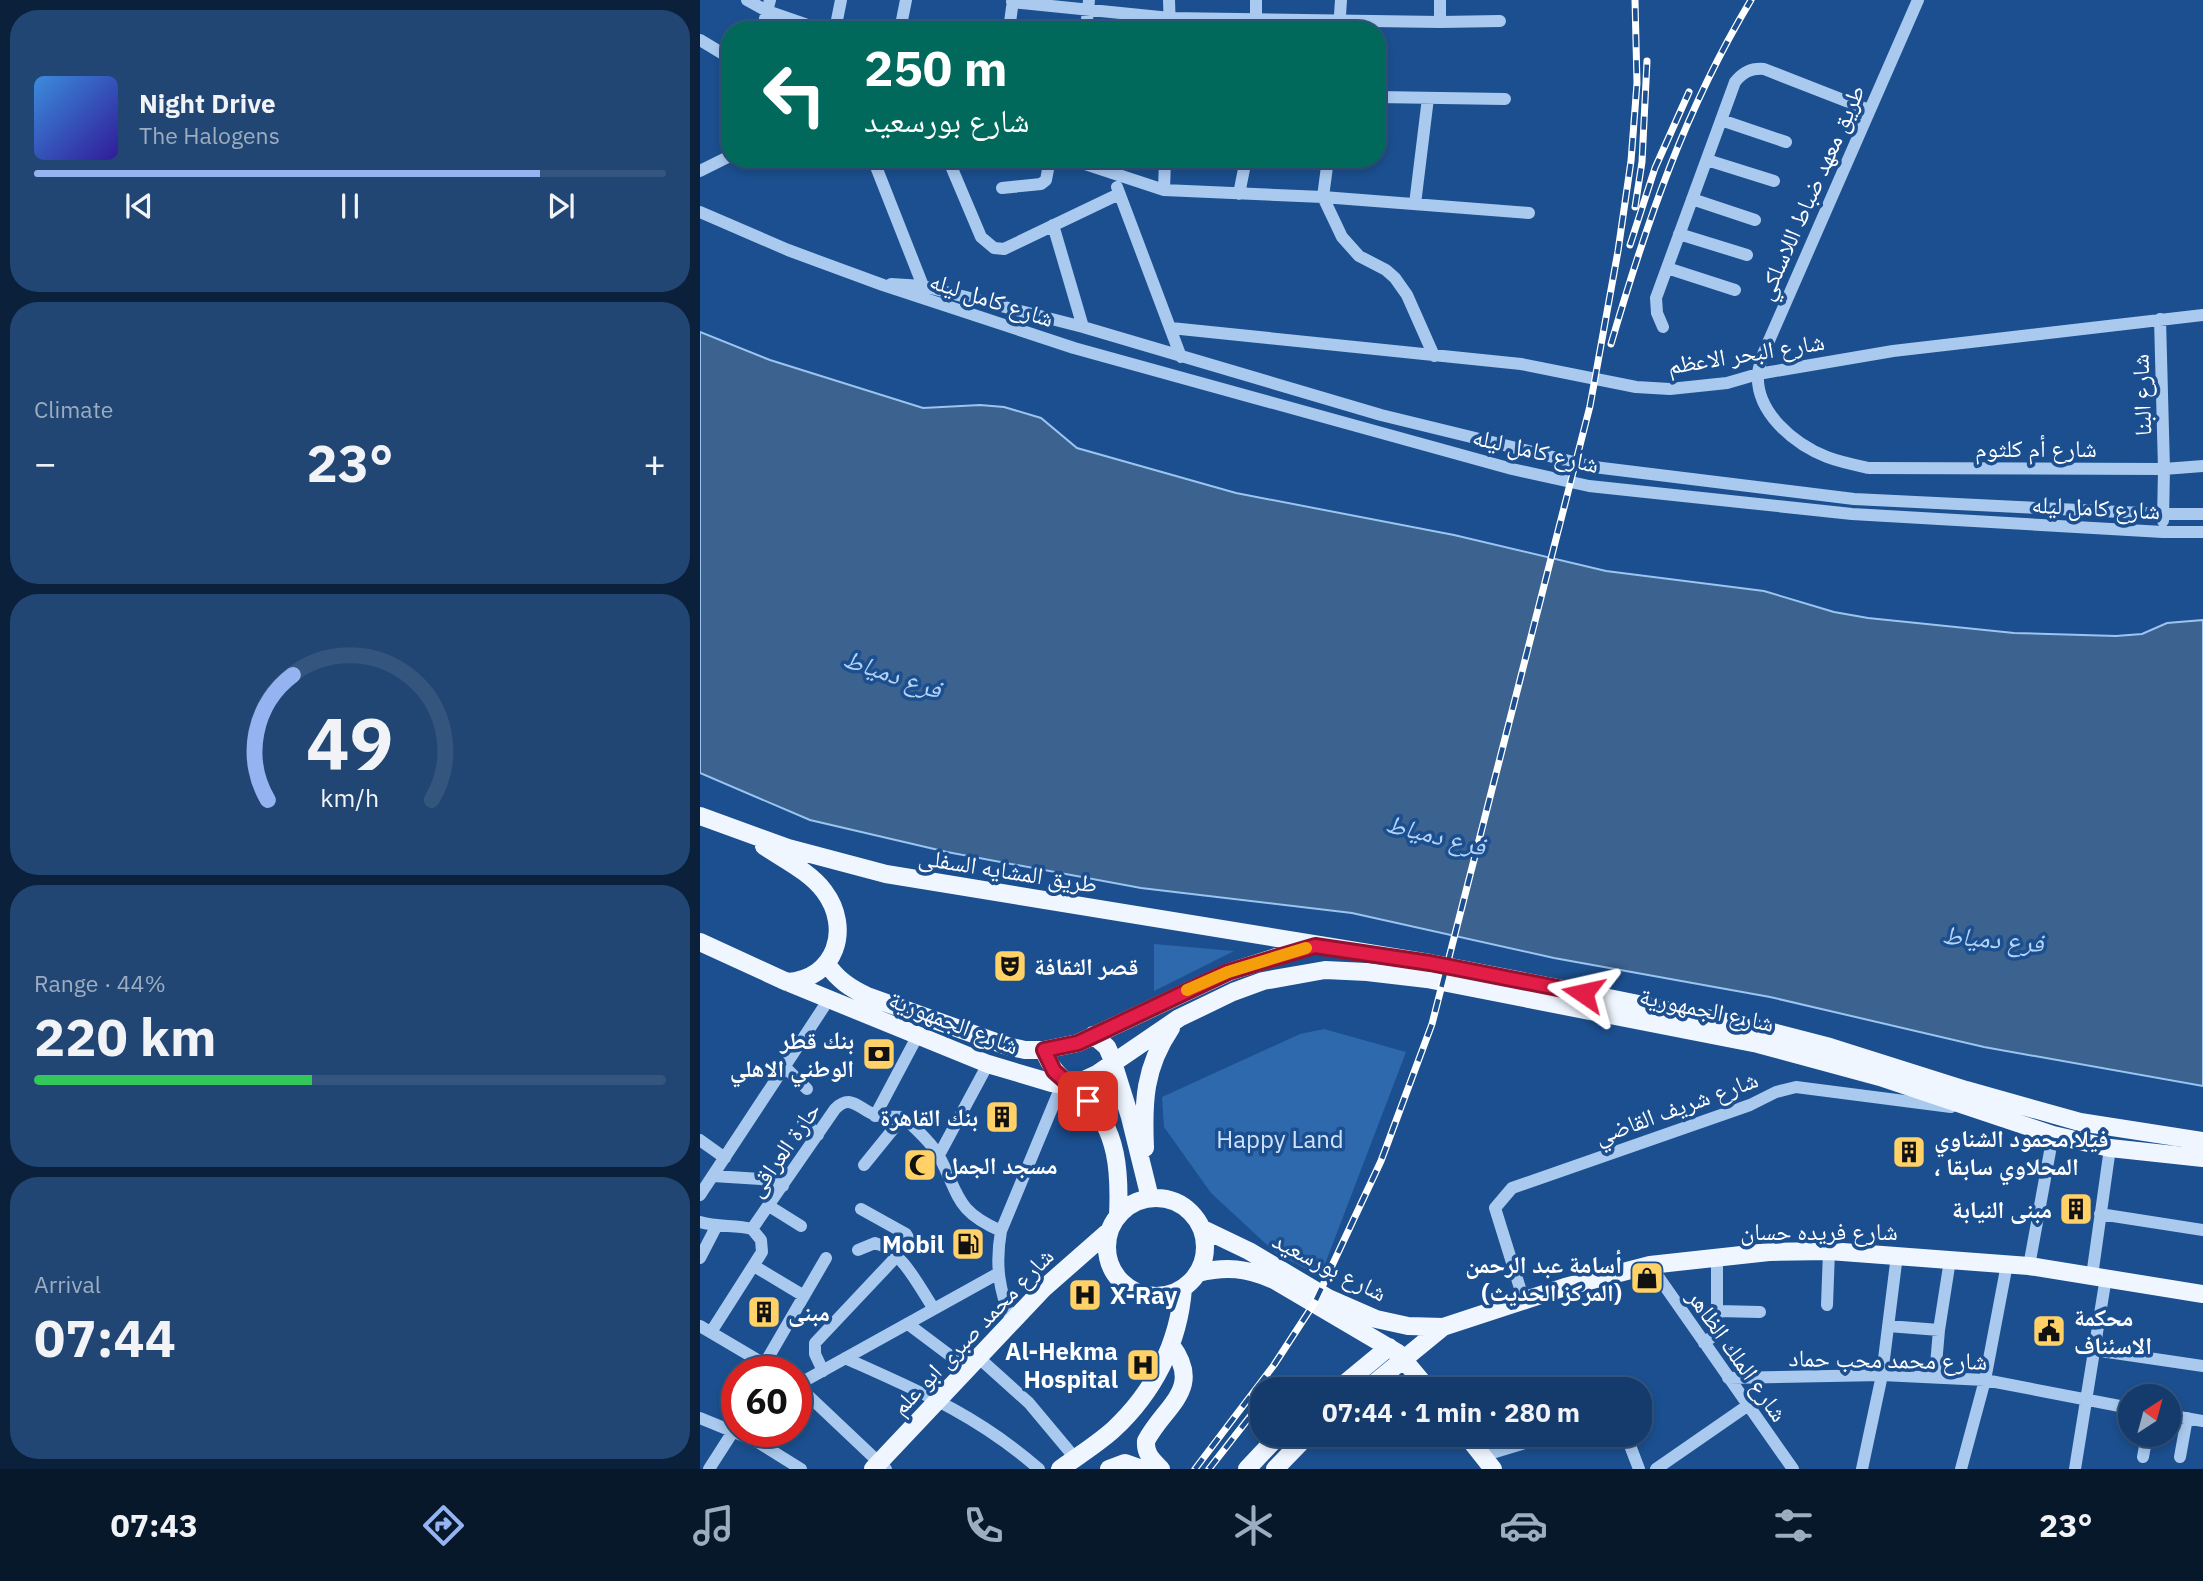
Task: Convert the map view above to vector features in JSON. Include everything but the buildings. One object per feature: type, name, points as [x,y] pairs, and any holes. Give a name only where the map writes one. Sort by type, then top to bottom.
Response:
[{"type":"main road","name":"طريق المشايه السفلى","points":[[700,816],[812,855],[886,874],[1315,946]]},
{"type":"main road","points":[[740,830],[808,876],[823,889],[833,906],[838,926],[835,946],[827,964],[816,975],[802,981],[787,982]]},
{"type":"main road","name":"شارع الجمهورية","points":[[700,942],[787,982],[988,1064],[1067,1085],[1112,1065],[1179,1018],[1233,992],[1264,981],[1325,970],[1403,976],[1758,1044],[1880,1077],[2053,1135],[2110,1148],[2203,1158]]},
{"type":"main road","name":"شارع الجمهورية","points":[[827,964],[849,987],[867,996],[1007,1046],[1044,1050],[1078,1043],[1228,972],[1315,946],[1430,963],[1761,1029],[2080,1122],[2203,1141]]},
{"type":"main road","points":[[1144,1176],[1144,1106],[1148,1076],[1163,1039],[1179,1018]]},
{"type":"main road","points":[[1093,1035],[1107,1047],[1130,1117],[1150,1198]]},
{"type":"main road","points":[[1044,1050],[1054,1071],[1102,1118],[1112,1137],[1118,1177],[1114,1224],[1107,1246],[1109,1261],[1116,1275],[1126,1286],[1154,1296],[1183,1288],[1198,1273],[1204,1258],[1205,1243],[1193,1214],[1181,1204],[1166,1199],[1150,1198],[1138,1201],[1114,1224]]},
{"type":"main road","name":"شارع محمد صبرى ابو علم","points":[[879,1467],[938,1399],[1012,1322],[1067,1266],[1114,1224]]},
{"type":"main road","name":"شارع بورسعيد","points":[[1201,1228],[1249,1251],[1328,1298],[1376,1319],[1398,1324],[1443,1327]]},
{"type":"main road","name":"شارع فريده حسان","points":[[1443,1327],[1650,1265],[1769,1252],[1829,1251],[2029,1266],[2203,1294]]},
{"type":"main road","name":"شارع بورسعيد","points":[[1198,1273],[1217,1268],[1256,1272],[1291,1289],[1390,1347],[1405,1359],[1419,1377]]},
{"type":"main road","points":[[1060,1469],[1104,1437],[1130,1412],[1158,1374],[1171,1345],[1181,1310],[1183,1288]]},
{"type":"main road","points":[[1382,1377],[1443,1327]]},
{"type":"main road","points":[[1161,1469],[1145,1450],[1146,1441],[1179,1398],[1184,1385],[1180,1356],[1171,1345]]},
{"type":"main road","points":[[1352,1377],[1390,1347]]},
{"type":"main road","points":[[1247,1469],[1268,1447]]},
{"type":"main road","points":[[1275,1469],[1296,1447]]},
{"type":"main road","points":[[1476,1447],[1488,1462]]},
{"type":"main road","points":[[1109,1469],[1125,1463],[1142,1469]]},
{"type":"street","points":[[747,0],[769,5],[803,21]]},
{"type":"street","points":[[837,21],[841,0]]},
{"type":"street","points":[[902,21],[906,0]]},
{"type":"street","points":[[1169,0],[1170,21]]},
{"type":"street","points":[[1256,0],[1256,19]]},
{"type":"street","points":[[1340,0],[1340,21]]},
{"type":"street","points":[[1440,0],[1440,22]]},
{"type":"street","name":"طريق معهد ضباط اللاسلكي","points":[[1758,374],[1763,352],[1918,0]]},
{"type":"street","points":[[1010,21],[1012,1],[1089,5],[1157,21]]},
{"type":"street","points":[[1222,21],[1284,21]]},
{"type":"street","points":[[1386,24],[1500,21]]},
{"type":"street","points":[[700,40],[721,53]]},
{"type":"street","points":[[1663,327],[1657,313],[1656,298],[1735,82],[1747,70],[1764,69],[1870,110]]},
{"type":"street","points":[[1386,97],[1505,99]]},
{"type":"street","points":[[1415,204],[1428,97]]},
{"type":"street","points":[[1721,120],[1786,142]]},
{"type":"street","points":[[700,171],[721,160]]},
{"type":"street","points":[[1707,160],[1774,181]]},
{"type":"street","points":[[877,168],[923,286]]},
{"type":"street","points":[[952,168],[981,237],[986,244],[994,248],[1004,249],[1119,194]]},
{"type":"street","points":[[1002,188],[1041,184],[1046,180],[1048,168]]},
{"type":"street","points":[[1097,168],[1164,190],[1322,197],[1529,213]]},
{"type":"street","points":[[1164,190],[1165,168]]},
{"type":"street","points":[[1240,194],[1244,168]]},
{"type":"street","points":[[1327,168],[1322,197],[1349,247],[1395,278],[1407,295],[1434,356]]},
{"type":"street","points":[[1112,173],[1181,357]]},
{"type":"street","points":[[1692,199],[1755,220]]},
{"type":"street","name":"شارع كامل ليله","points":[[700,212],[788,250],[883,285],[1074,348],[1512,469],[1589,486],[1852,514],[2203,532]]},
{"type":"street","points":[[1053,225],[1082,327],[1075,337],[1074,348]]},
{"type":"street","points":[[1679,234],[1747,256]]},
{"type":"street","points":[[1667,268],[1735,290]]},
{"type":"street","name":"شارع كامل ليله","points":[[883,285],[923,286],[1082,327],[1381,415],[1594,467],[1854,499],[2203,514]]},
{"type":"street","name":"شارع البحر الاعظم","points":[[1171,328],[1521,364],[1650,388],[1727,383],[1758,374],[1893,351],[2203,315]]},
{"type":"street","name":"شارع البنا","points":[[2160,319],[2163,532]]},
{"type":"street","points":[[1094,354],[1100,345],[1101,334]]},
{"type":"street","name":"شارع أم كلثوم","points":[[1758,374],[1763,400],[1775,421],[1798,440],[1826,457],[1869,468],[2164,469],[2203,466]]},
{"type":"street","points":[[700,1194],[829,999]]},
{"type":"street","points":[[919,1035],[875,1116],[903,1117],[939,1155],[950,1184],[962,1205],[987,1225],[1001,1231]]},
{"type":"street","points":[[939,1155],[988,1064]]},
{"type":"street","points":[[785,1066],[807,1089]]},
{"type":"street","points":[[1012,1322],[1002,1298],[997,1274],[1001,1231],[1067,1085]]},
{"type":"street","name":"شارع شريف القاضي","points":[[1524,1301],[1495,1208],[1512,1188],[1796,1087],[1979,1111]]},
{"type":"street","name":"حارة العراقى","points":[[752,1229],[842,1102],[854,1103],[875,1116]]},
{"type":"street","points":[[864,1165],[903,1117]]},
{"type":"street","points":[[803,1121],[818,1135]]},
{"type":"street","points":[[2029,1266],[2053,1135]]},
{"type":"street","points":[[700,1140],[725,1158]]},
{"type":"street","points":[[2075,1469],[2094,1350],[2099,1277],[2099,1214],[2110,1148]]},
{"type":"street","points":[[713,1176],[761,1179],[783,1186]]},
{"type":"street","points":[[769,1206],[801,1226]]},
{"type":"street","points":[[823,1371],[815,1353],[815,1343],[908,1242],[909,1237],[906,1234],[861,1209]]},
{"type":"street","points":[[2099,1214],[2203,1230]]},
{"type":"street","points":[[700,1222],[716,1227],[741,1226],[752,1229],[761,1240],[762,1252],[754,1266],[705,1329],[753,1356]]},
{"type":"street","points":[[700,1258],[716,1227]]},
{"type":"street","points":[[858,1250],[879,1244],[896,1257],[934,1309]]},
{"type":"street","points":[[1827,1305],[1829,1251]]},
{"type":"street","points":[[1861,1469],[1882,1375],[1897,1255]]},
{"type":"street","points":[[1704,1343],[1717,1333],[1717,1256]]},
{"type":"street","points":[[769,1356],[827,1258]]},
{"type":"street","points":[[1935,1377],[1950,1260]]},
{"type":"street","points":[[1961,1469],[1985,1380],[2007,1264]]},
{"type":"street","name":"شارع الملك الظاهر","points":[[1650,1265],[1746,1406],[1793,1469]]},
{"type":"street","points":[[754,1266],[804,1296]]},
{"type":"street","points":[[812,1377],[997,1274]]},
{"type":"street","points":[[1718,1311],[1760,1312]]},
{"type":"street","points":[[908,1324],[974,1364],[1029,1403],[1075,1458]]},
{"type":"street","points":[[1888,1326],[1939,1330]]},
{"type":"street","points":[[2094,1350],[2203,1366]]},
{"type":"street","points":[[845,1358],[938,1399],[1010,1444],[1039,1469]]},
{"type":"street","name":"شارع محمد محب حماد","points":[[1728,1378],[1882,1375],[1985,1380],[2118,1406]]},
{"type":"street","points":[[812,1400],[879,1467]]},
{"type":"street","points":[[1656,1469],[1746,1406]]},
{"type":"street","points":[[2181,1417],[2203,1421]]},
{"type":"street","points":[[700,1418],[721,1425]]},
{"type":"street","points":[[2180,1457],[2187,1418]]},
{"type":"street","points":[[709,1469],[723,1447]]},
{"type":"street","points":[[766,1447],[801,1469]]},
{"type":"street","points":[[1488,1462],[1523,1447]]},
{"type":"street","points":[[1631,1447],[1639,1469]]},
{"type":"street","points":[[2143,1457],[2145,1447]]},
{"type":"green space","points":[[1154,944],[1234,951],[1154,991]]},
{"type":"green space","name":"Happy Land","points":[[1324,1029],[1406,1052],[1325,1264],[1311,1271],[1278,1255],[1211,1193],[1164,1127],[1162,1097],[1300,1034]]},
{"type":"water","name":"فرع دمياط","points":[[700,332],[770,360],[923,408],[980,405],[1004,407],[1041,418],[1077,448],[1236,493],[1454,535],[1606,571],[1764,591],[1834,612],[1868,618],[2014,633],[2116,636],[2142,634],[2167,623],[2203,620],[2203,1086],[1984,1047],[1770,997],[1554,958],[1352,913],[1141,888],[947,852],[810,820],[700,773]]},
{"type":"railway","points":[[1195,1469],[1274,1365],[1315,1302],[1381,1161],[1432,1024],[1590,406],[1631,161],[1637,83],[1635,0]]},
{"type":"railway","points":[[1611,344],[1654,210],[1687,125],[1706,83],[1751,0]]},
{"type":"railway","points":[[1635,207],[1642,162],[1647,61]]},
{"type":"railway","points":[[1630,245],[1655,168],[1689,92]]},
{"type":"railway","points":[[1209,1469],[1250,1417]]},
{"type":"slow traffic","points":[[1187,990],[1255,962],[1306,948]]},
{"type":"place","name":"قصر الثقافة","points":[[1010,966]]},
{"type":"place","name":"بنك قطر الوطني الاهلي","points":[[879,1054]]},
{"type":"place","name":"بنك القاهرة","points":[[1002,1117]]},
{"type":"place","name":"فيلا محمود الشناوي ، المحلاوي سابقا","points":[[1909,1152]]},
{"type":"place","name":"مسجد الجمل","points":[[920,1165]]},
{"type":"place","name":"مبنى النيابة","points":[[2076,1209]]},
{"type":"place","name":"Mobil","points":[[968,1244]]},
{"type":"place","name":"أسامة عبد الرحمن (المركز الحديث)","points":[[1647,1278]]},
{"type":"place","name":"X-Ray","points":[[1085,1295]]},
{"type":"place","name":"مبنى","points":[[764,1312]]},
{"type":"place","name":"محكمة الاسئناف","points":[[2049,1331]]},
{"type":"place","name":"Al-Hekma Hospital","points":[[1143,1365]]},
{"type":"route","points":[[1088,1101],[1054,1071],[1044,1050],[1078,1043],[1228,972],[1315,946],[1430,963],[1583,993]]}]
